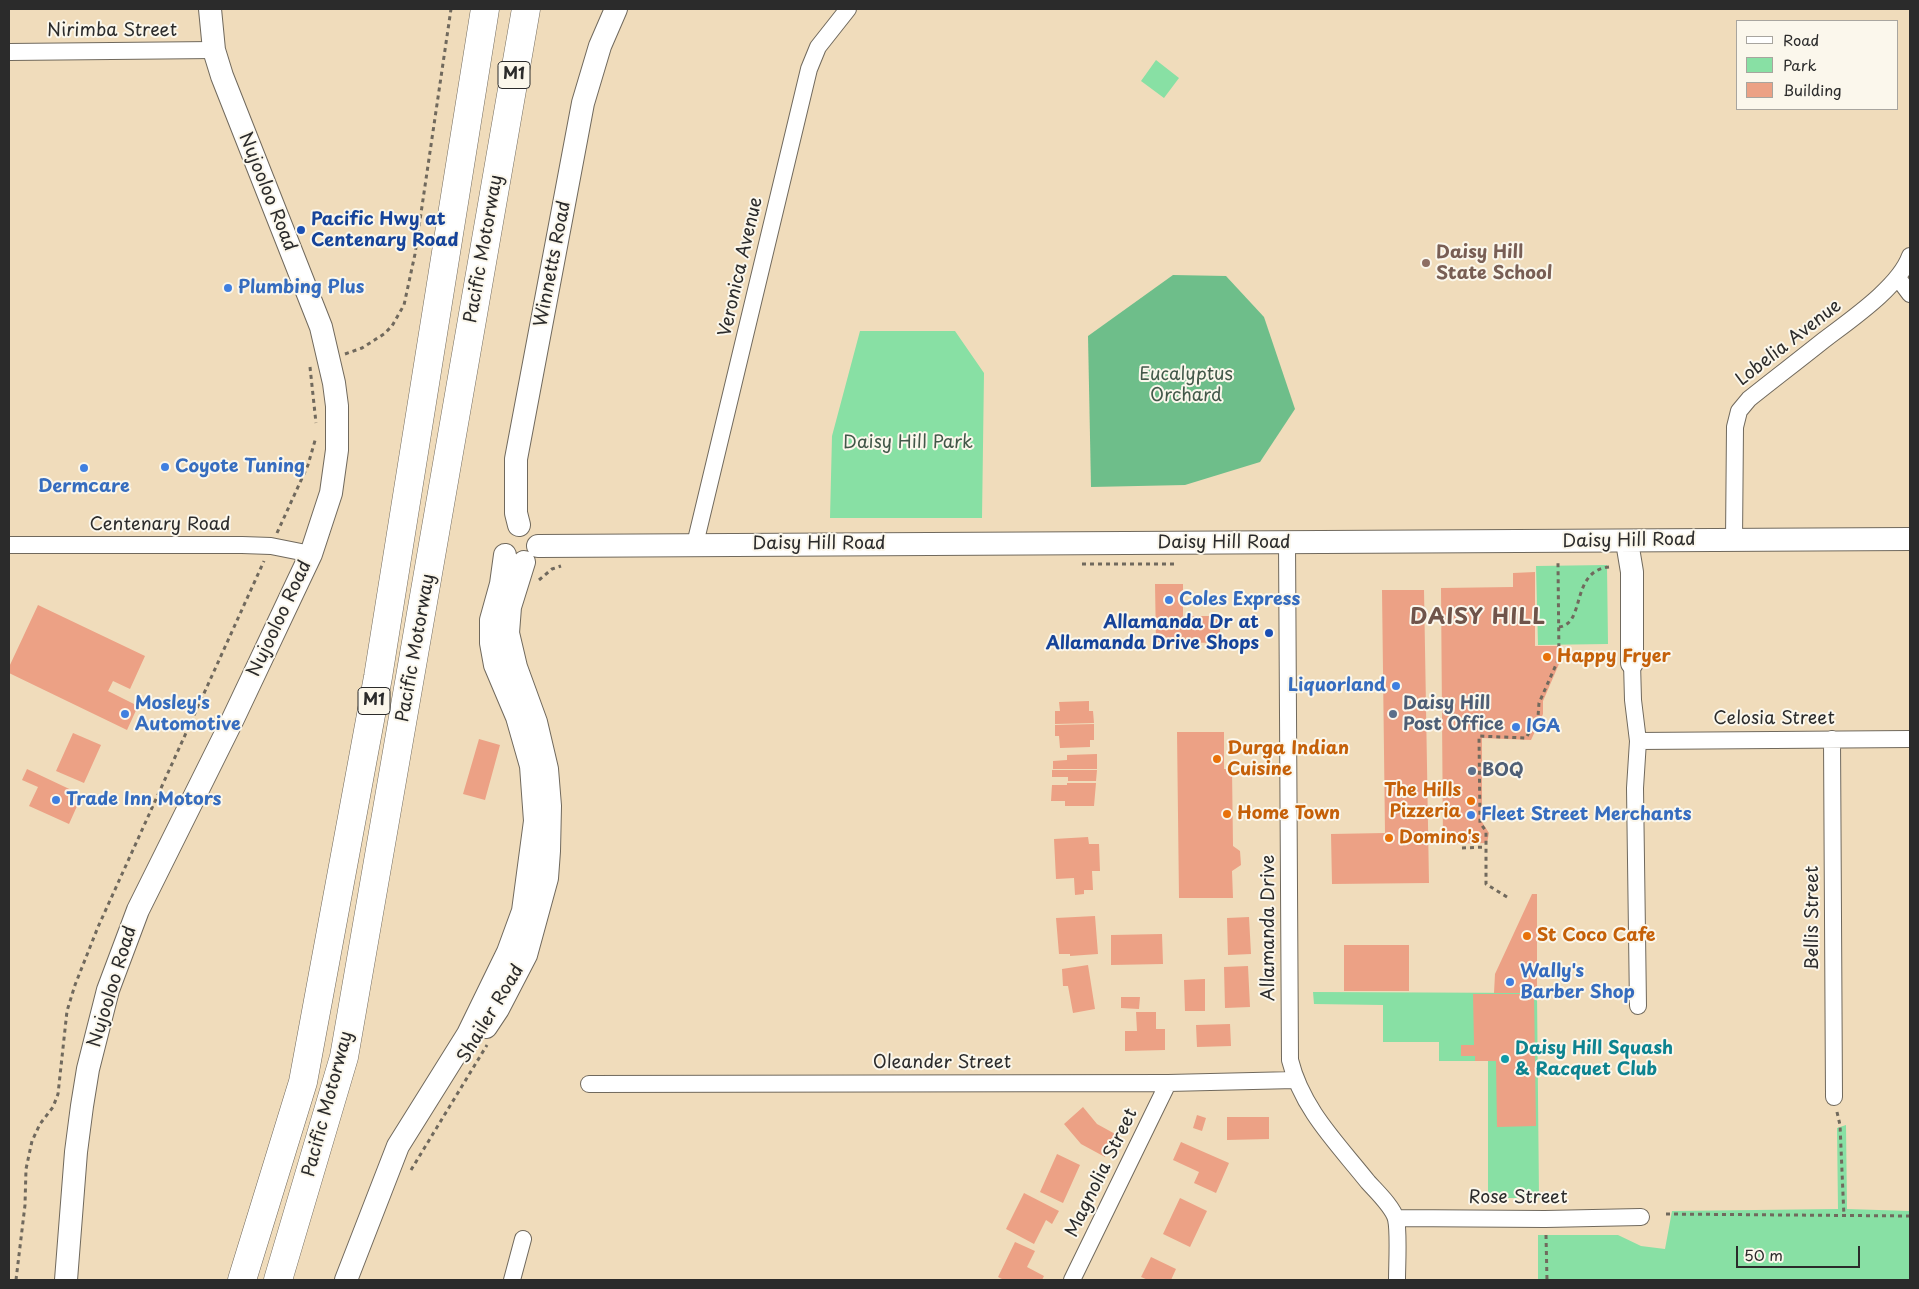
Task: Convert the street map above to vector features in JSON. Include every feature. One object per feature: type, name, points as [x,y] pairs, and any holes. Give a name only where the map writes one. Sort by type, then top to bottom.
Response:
[{"type":"highway","name":"Pacific Motorway","points":[[242,1280],[305,1073],[378,677],[485,9]]},
{"type":"highway","name":"Pacific Motorway","points":[[278,1280],[344,1057],[526,9]]},
{"type":"highway","points":[[503,140],[540,9]]},
{"type":"street","name":"Nujooloo Road","points":[[66,1280],[76,1152],[82,1106],[88,1068],[108,990],[138,910],[232,721],[311,554],[331,493],[337,450],[337,406],[330,360],[321,327],[222,76],[214,50],[210,9]]},
{"type":"street","name":"Winnetts Road","points":[[519,525],[516,513],[516,459],[583,104],[600,46],[616,9]]},
{"type":"street","name":"Veronica Avenue","points":[[695,544],[809,70],[818,47],[848,9]]},
{"type":"street","name":"Nirimba Street","points":[[9,52],[214,50]]},
{"type":"street","name":"Lobelia Avenue","points":[[1734,540],[1735,427],[1739,411],[1749,399],[1862,311],[1898,278],[1908,264],[1910,256]]},
{"type":"street","points":[[1898,278],[1910,294]]},
{"type":"street","points":[[519,525],[530,527],[537,536],[523,554],[501,544],[504,533],[513,526],[519,525]]},
{"type":"street","name":"Daisy Hill Road","points":[[523,554],[695,544],[1627,542],[1910,539]]},
{"type":"street","name":"Allamanda Drive","points":[[1287,542],[1290,1060],[1295,1080],[1302,1095],[1324,1127],[1396,1218]]},
{"type":"street","points":[[1627,542],[1632,572],[1633,700],[1638,741],[1635,788],[1638,1006]]},
{"type":"street","name":"Centenary Road","points":[[9,545],[271,546],[311,554]]},
{"type":"street","name":"Shailer Road","points":[[346,1280],[384,1185],[433,1113],[457,1071],[498,1009],[526,955],[547,878],[550,806],[547,769],[536,722],[516,666],[508,633],[510,607],[523,554]]},
{"type":"street","name":"Bellis Street","points":[[1832,739],[1834,1097]]},
{"type":"street","name":"Celosia Street","points":[[1638,741],[1910,739]]},
{"type":"street","name":"Oleander Street","points":[[589,1084],[1168,1083],[1295,1080]]},
{"type":"street","name":"Magnolia Street","points":[[1072,1280],[1168,1083]]},
{"type":"street","name":"Rose Street","points":[[1396,1218],[1545,1219],[1641,1217]]},
{"type":"street","points":[[1396,1218],[1397,1280]]},
{"type":"street","points":[[512,1280],[523,1239]]},
{"type":"path","points":[[16,1280],[25,1206],[26,1169],[32,1141],[40,1124],[53,1107],[58,1094],[67,1010],[75,985],[98,927],[308,464],[316,441],[316,414],[310,365],[330,360],[375,341],[392,326],[404,305],[414,254],[451,9]]},
{"type":"path","points":[[1507,897],[1486,884],[1486,831],[1480,823],[1479,736],[1526,738],[1538,717],[1539,703],[1559,658],[1558,563]]},
{"type":"path","points":[[1559,627],[1572,620],[1585,582],[1599,568],[1609,567]]},
{"type":"path","points":[[1462,848],[1485,847]]},
{"type":"path","points":[[1834,1097],[1840,1125],[1844,1217]]},
{"type":"path","points":[[1666,1214],[1844,1217],[1910,1216]]},
{"type":"path","points":[[1545,1219],[1547,1280]]},
{"type":"green space","points":[[1156,60],[1179,78],[1164,98],[1141,81]]},
{"type":"green space","name":"Eucalyptus Orchard","points":[[1173,275],[1226,276],[1264,317],[1295,409],[1260,462],[1185,485],[1091,487],[1088,336]]},
{"type":"green space","name":"Daisy Hill Park","points":[[860,331],[955,331],[984,373],[982,518],[830,518],[832,436]]},
{"type":"green space","points":[[1607,565],[1608,644],[1538,645],[1536,566]]},
{"type":"green space","points":[[1313,992],[1537,993],[1539,1198],[1488,1198],[1488,1061],[1439,1061],[1439,1042],[1383,1042],[1383,1005],[1314,1004]]},
{"type":"green space","points":[[1846,1125],[1847,1209],[1910,1211],[1910,1280],[1538,1280],[1538,1235],[1618,1235],[1641,1246],[1665,1249],[1672,1211],[1838,1209],[1837,1128]]},
{"type":"building","points":[[1535,572],[1535,646],[1561,646],[1562,657],[1543,701],[1543,714],[1531,740],[1482,738],[1482,822],[1489,833],[1487,843],[1443,844],[1441,588],[1513,587],[1513,573]]},
{"type":"building","name":"Coles Express","points":[[1155,584],[1183,584],[1183,616],[1220,616],[1220,643],[1156,642]]},
{"type":"building","points":[[1382,590],[1424,590],[1429,883],[1332,884],[1331,834],[1385,833]]},
{"type":"building","points":[[38,605],[145,656],[130,689],[113,681],[108,691],[138,706],[127,730],[9,673],[9,667]]},
{"type":"building","points":[[1089,701],[1089,711],[1093,711],[1094,723],[1055,724],[1055,711],[1060,711],[1059,702]]},
{"type":"building","points":[[1094,724],[1094,740],[1090,740],[1090,747],[1060,748],[1059,736],[1055,736],[1055,725]]},
{"type":"building","points":[[1177,732],[1224,732],[1224,769],[1232,769],[1233,846],[1240,851],[1241,865],[1232,871],[1233,898],[1179,898]]},
{"type":"building","points":[[73,733],[101,745],[84,783],[56,771]]},
{"type":"building","points":[[479,739],[500,745],[485,800],[463,794]]},
{"type":"building","points":[[1097,754],[1097,769],[1053,769],[1053,761],[1067,760],[1067,755]]},
{"type":"building","name":"Trade Inn Motors","points":[[27,769],[82,795],[69,824],[29,806],[38,787],[22,780]]},
{"type":"building","points":[[1052,770],[1097,770],[1096,781],[1068,781],[1068,777],[1052,777]]},
{"type":"building","points":[[1067,783],[1096,783],[1094,806],[1065,806],[1065,801],[1051,801],[1052,785],[1067,785]]},
{"type":"building","points":[[1088,837],[1089,844],[1099,844],[1100,871],[1092,871],[1093,890],[1084,890],[1084,894],[1075,895],[1074,878],[1056,879],[1054,839]]},
{"type":"building","points":[[1532,894],[1537,894],[1537,993],[1494,993],[1495,974]]},
{"type":"building","points":[[1095,916],[1098,954],[1070,956],[1070,954],[1059,954],[1056,918]]},
{"type":"building","points":[[1249,917],[1251,954],[1228,955],[1227,918]]},
{"type":"building","points":[[1162,934],[1163,964],[1111,965],[1111,935]]},
{"type":"building","points":[[1344,945],[1409,945],[1409,991],[1344,991]]},
{"type":"building","points":[[1088,965],[1095,1009],[1073,1013],[1068,986],[1063,986],[1062,969]]},
{"type":"building","points":[[1248,966],[1250,1007],[1225,1008],[1224,967]]},
{"type":"building","points":[[1205,979],[1205,1011],[1185,1011],[1184,980]]},
{"type":"building","name":"Daisy Hill Squash & Racquet Club","points":[[1473,994],[1534,994],[1536,1126],[1497,1127],[1496,1061],[1475,1061],[1475,1056],[1461,1056],[1461,1045],[1474,1045]]},
{"type":"building","points":[[1121,997],[1140,997],[1139,1009],[1121,1008]]},
{"type":"building","points":[[1136,1012],[1156,1012],[1156,1029],[1165,1029],[1165,1050],[1125,1051],[1125,1031],[1137,1031]]},
{"type":"building","points":[[1230,1024],[1231,1046],[1197,1047],[1196,1025]]},
{"type":"building","points":[[1083,1107],[1097,1124],[1117,1135],[1105,1157],[1081,1144],[1064,1124]]},
{"type":"building","points":[[1197,1115],[1206,1118],[1202,1131],[1193,1128]]},
{"type":"building","points":[[1227,1117],[1269,1117],[1269,1139],[1227,1140]]},
{"type":"building","points":[[1181,1142],[1229,1163],[1216,1193],[1194,1183],[1199,1172],[1173,1160]]},
{"type":"building","points":[[1057,1154],[1080,1165],[1063,1203],[1040,1192]]},
{"type":"building","points":[[1024,1193],[1059,1211],[1052,1224],[1046,1220],[1034,1244],[1006,1229]]},
{"type":"building","points":[[1180,1198],[1207,1211],[1190,1247],[1163,1234]]},
{"type":"building","points":[[1015,1242],[1035,1251],[1027,1267],[1044,1276],[1042,1280],[1004,1280],[998,1277]]},
{"type":"building","points":[[1151,1257],[1176,1269],[1171,1280],[1148,1280],[1141,1277]]},
{"type":"place","name":"Pacific Hwy at Centenary Road","points":[[301,230]]},
{"type":"place","name":"Daisy Hill State School","points":[[1426,263]]},
{"type":"place","name":"Plumbing Plus","points":[[228,288]]},
{"type":"place","name":"Coyote Tuning","points":[[165,467]]},
{"type":"place","name":"Dermcare","points":[[84,468]]},
{"type":"place","name":"Coles Express","points":[[1169,600]]},
{"type":"place","name":"Allamanda Dr at Allamanda Drive Shops","points":[[1269,633]]},
{"type":"place","name":"Happy Fryer","points":[[1547,657]]},
{"type":"place","name":"Liquorland","points":[[1396,686]]},
{"type":"place","name":"Mosley's Automotive","points":[[125,714]]},
{"type":"place","name":"Daisy Hill Post Office","points":[[1393,714]]},
{"type":"place","name":"IGA","points":[[1516,727]]},
{"type":"place","name":"Durga Indian Cuisine","points":[[1217,759]]},
{"type":"place","name":"BOQ","points":[[1472,771]]},
{"type":"place","name":"Trade Inn Motors","points":[[56,800]]},
{"type":"place","name":"The Hills Pizzeria","points":[[1471,801]]},
{"type":"place","name":"Home Town","points":[[1227,814]]},
{"type":"place","name":"Fleet Street Merchants","points":[[1471,815]]},
{"type":"place","name":"Domino's","points":[[1389,838]]},
{"type":"place","name":"St Coco Cafe","points":[[1527,936]]},
{"type":"place","name":"Wally's Barber Shop","points":[[1510,982]]},
{"type":"place","name":"Daisy Hill Squash & Racquet Club","points":[[1505,1059]]},
{"type":"district","name":"DAISY HILL","points":[[1478,618]]}]
